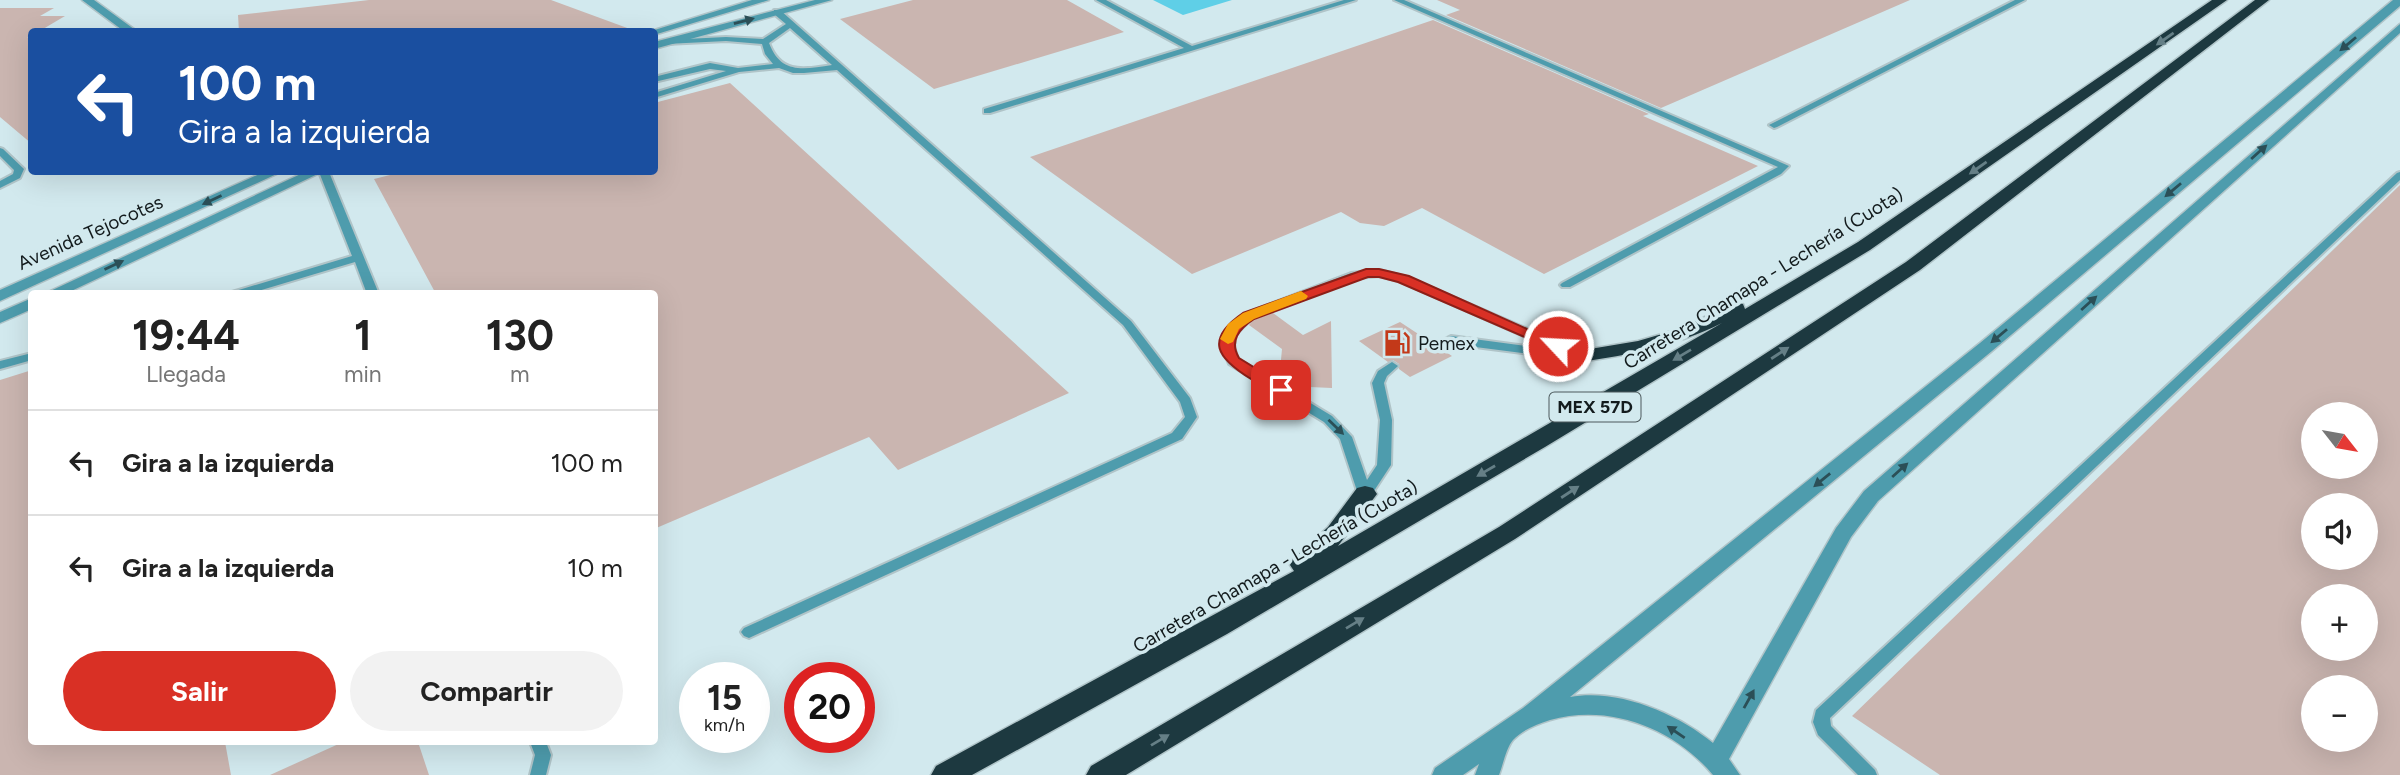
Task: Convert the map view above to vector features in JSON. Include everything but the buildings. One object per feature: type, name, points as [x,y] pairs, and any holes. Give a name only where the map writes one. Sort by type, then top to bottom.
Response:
[{"type":"highway","name":"Carretera Chamapa - Lechería (Cuota)","points":[[946,775],[1217,627],[1537,442],[1864,246],[2221,0]]},
{"type":"highway","name":"MEX 57D","points":[[1101,775],[1507,533],[1913,265],[2263,0]]},
{"type":"highway","points":[[1579,356],[1641,347],[1686,333],[1786,279],[1864,246]]},
{"type":"highway","points":[[1217,627],[1322,549],[1345,524],[1365,494]]},
{"type":"street","points":[[87,0],[127,28]]},
{"type":"street","points":[[658,31],[764,0]]},
{"type":"street","points":[[660,44],[827,0]]},
{"type":"street","points":[[1444,775],[1531,715],[1997,338],[2400,0]]},
{"type":"street","points":[[1531,715],[1591,703],[1657,719],[1722,767],[1843,533],[1871,496],[2400,27]]},
{"type":"street","name":"Avenida Tejocotes","points":[[0,296],[267,175]]},
{"type":"street","name":"Avenida Tejocotes","points":[[61,290],[309,175]]},
{"type":"street","points":[[0,318],[28,305]]},
{"type":"street","points":[[1488,775],[1501,738]]},
{"type":"lane","points":[[1100,0],[1191,49]]},
{"type":"lane","points":[[986,111],[1352,0]]},
{"type":"lane","points":[[1398,0],[1784,166],[1778,172],[1566,285]]},
{"type":"lane","points":[[1774,125],[2021,0]]},
{"type":"lane","points":[[749,632],[1177,436],[1191,417],[1186,401],[1127,323],[777,12]]},
{"type":"lane","points":[[660,44],[726,39],[765,41],[789,25]]},
{"type":"lane","points":[[765,41],[769,57],[778,66]]},
{"type":"lane","points":[[658,79],[710,66],[738,70]]},
{"type":"lane","points":[[658,95],[738,70],[778,66],[812,71],[839,67]]},
{"type":"lane","points":[[0,151],[19,169],[17,176],[0,185]]},
{"type":"lane","points":[[325,175],[371,290]]},
{"type":"lane","points":[[1867,774],[1824,730],[1822,715],[2400,175]]},
{"type":"lane","points":[[249,290],[359,257]]},
{"type":"lane","points":[[1365,494],[1346,437],[1328,419],[1233,361],[1228,352],[1228,338],[1233,327],[1248,316],[1355,275],[1379,273],[1404,279],[1579,356]]},
{"type":"lane","points":[[1439,345],[1451,340],[1579,356]]},
{"type":"lane","points":[[0,365],[28,357]]},
{"type":"lane","points":[[1365,494],[1384,466],[1386,420],[1378,383],[1382,374],[1392,366]]},
{"type":"lane","points":[[538,775],[542,755],[539,745]]},
{"type":"shaded area","points":[[1153,0],[1232,0],[1183,15]]},
{"type":"slow traffic","points":[[1228,339],[1233,327],[1248,316],[1301,296]]},
{"type":"place","name":"Pemex","points":[[1397,343]]},
{"type":"route","points":[[1281,390],[1233,361],[1228,352],[1228,338],[1233,327],[1248,316],[1366,273],[1404,279],[1558,346]]}]
